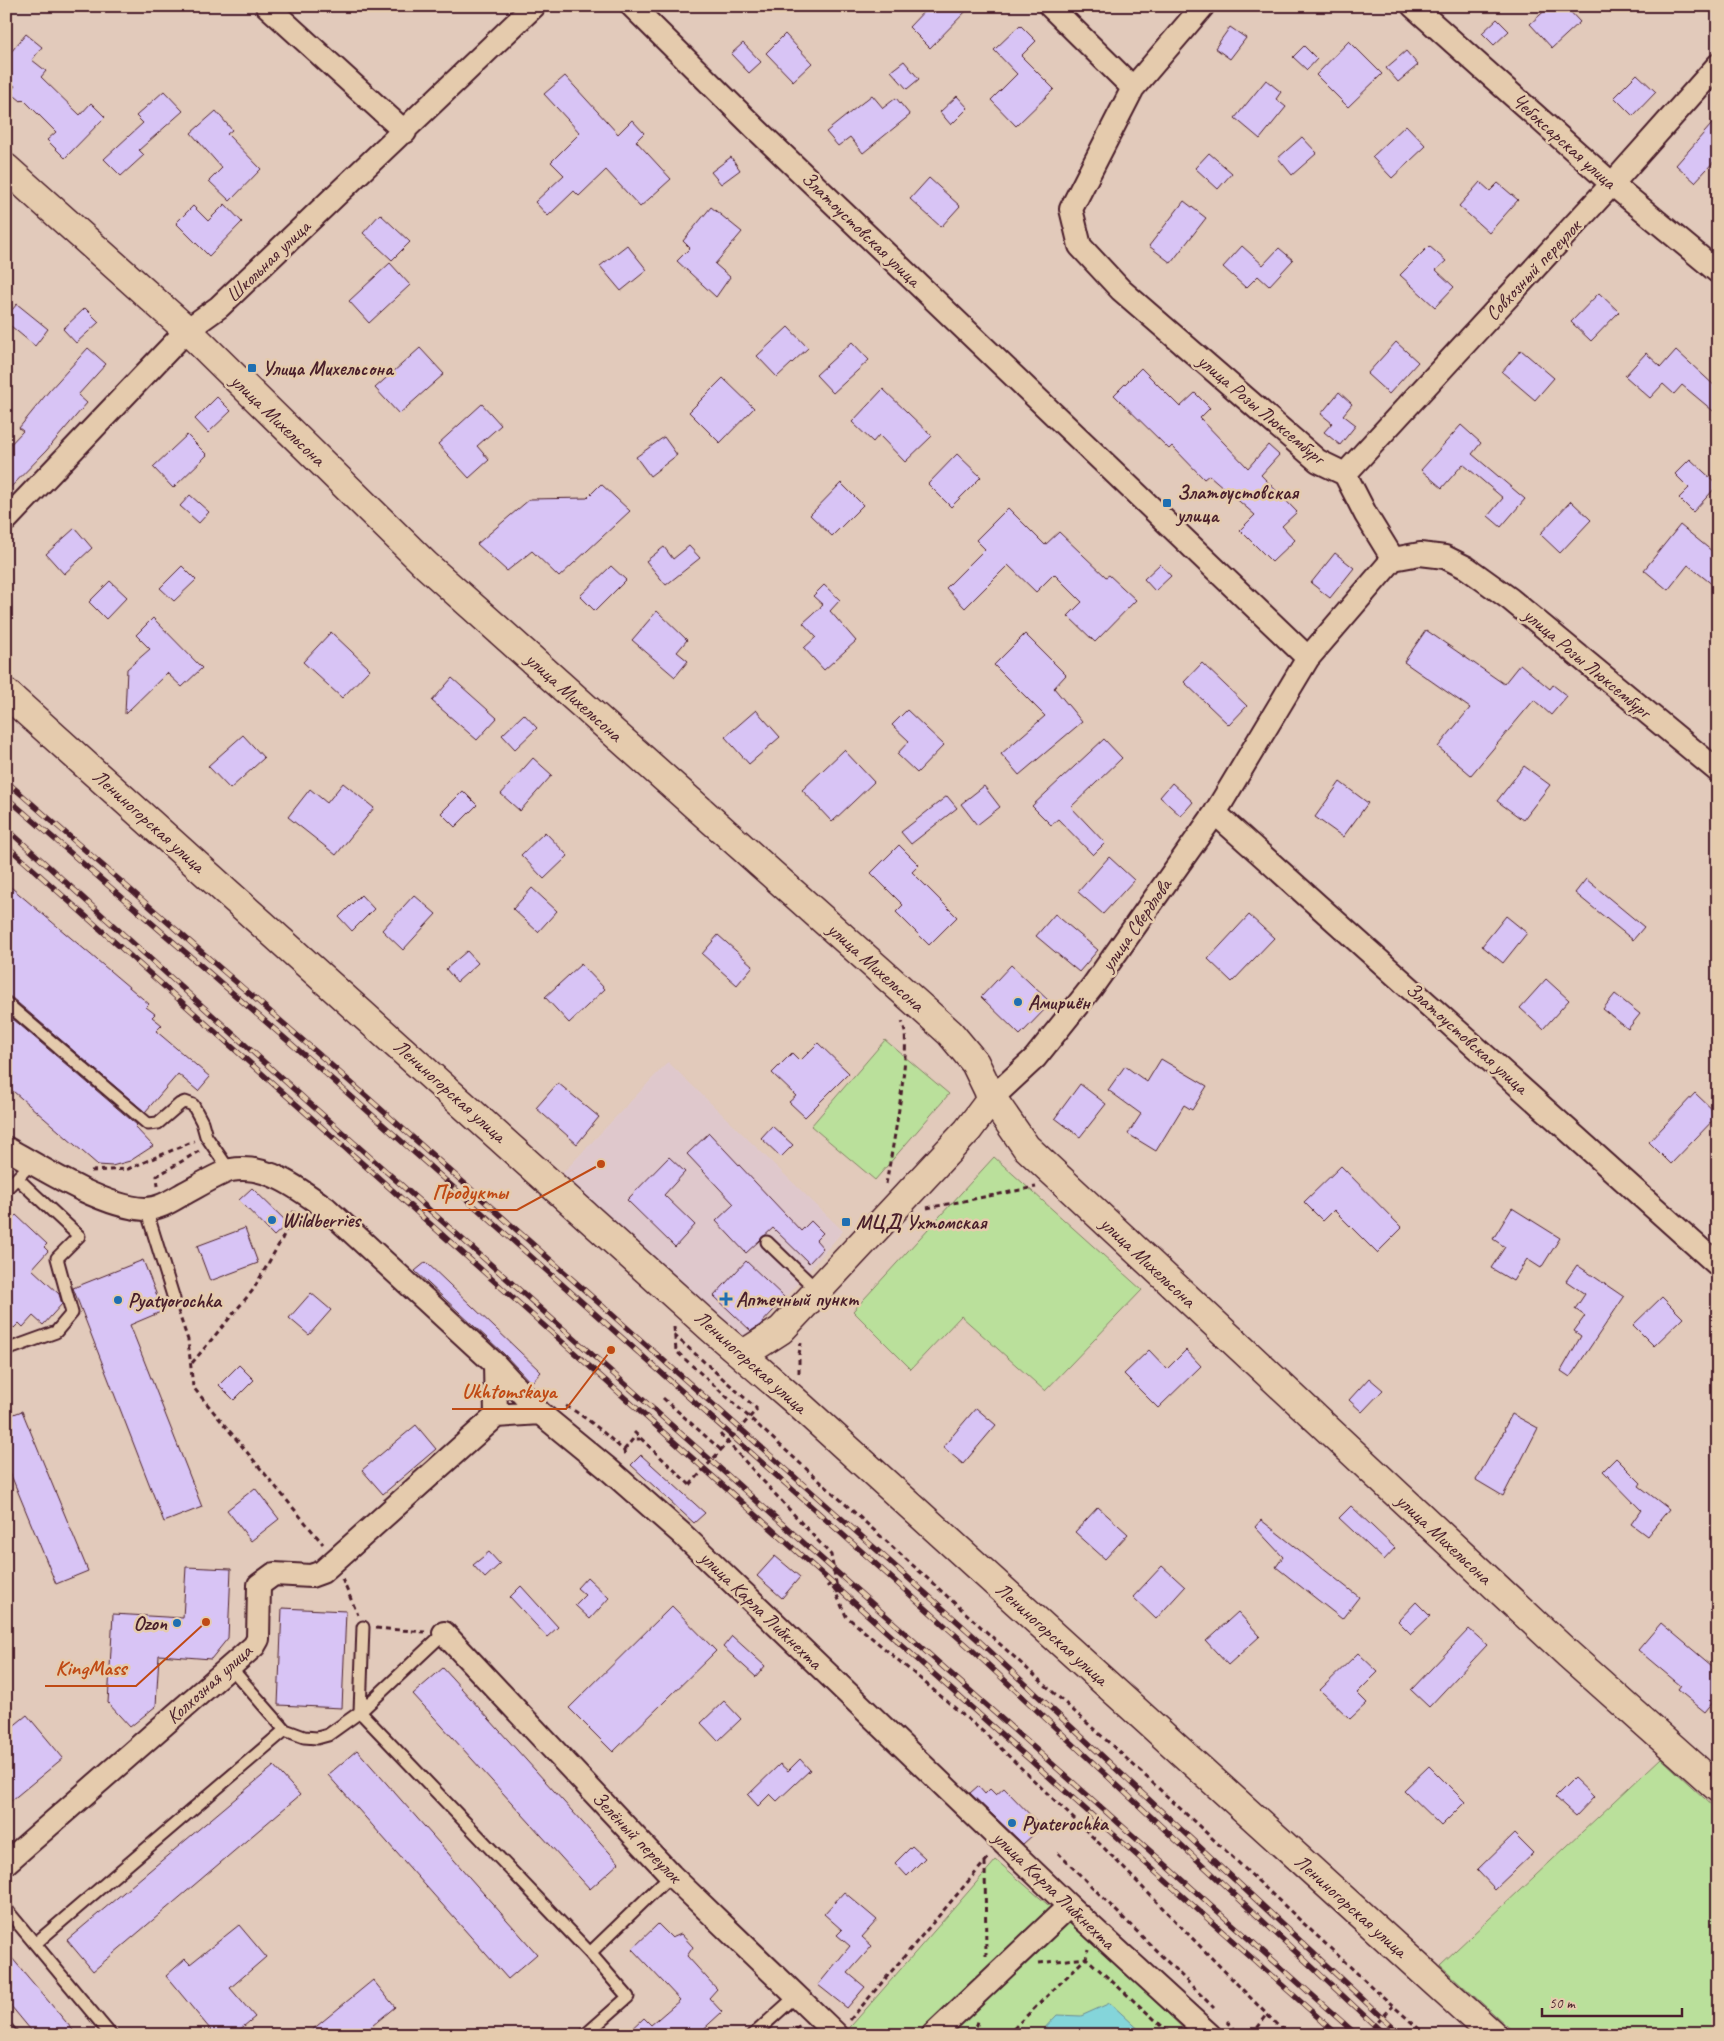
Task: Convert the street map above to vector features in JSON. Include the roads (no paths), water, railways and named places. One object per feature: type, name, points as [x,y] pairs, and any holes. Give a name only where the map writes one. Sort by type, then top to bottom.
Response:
[{"type":"street","points":[[268,6],[405,132]]},
{"type":"street","name":"Школьная улица","points":[[6,520],[187,330],[219,307],[405,132],[534,6]]},
{"type":"street","name":"Златоустовская улица","points":[[632,6],[763,136],[1308,658]]},
{"type":"street","points":[[1050,6],[1133,88],[1203,6]]},
{"type":"street","name":"Чебоксарская улица","points":[[1413,6],[1612,184],[1718,272]]},
{"type":"street","name":"Совхозный переулок","points":[[1345,474],[1612,184],[1718,65]]},
{"type":"street","name":"улица Розы Люксембург","points":[[1133,88],[1071,209],[1080,246],[1121,290],[1318,461],[1345,474],[1366,515],[1393,559],[1420,554],[1445,557],[1467,568],[1510,600],[1718,771]]},
{"type":"street","name":"улица Михельсона","points":[[6,168],[187,330],[426,565],[950,1033],[975,1063],[992,1098],[1026,1147],[1568,1654],[1718,1788]]},
{"type":"street","name":"улица Свердлова","points":[[766,1375],[818,1291],[968,1130],[992,1098],[1035,1058],[1092,988],[1215,813],[1308,658],[1393,559]]},
{"type":"street","name":"Лениногорская улица","points":[[6,692],[766,1375],[1493,2035]]},
{"type":"street","name":"Златоустовская улица","points":[[1215,813],[1718,1265]]},
{"type":"street","points":[[6,1148],[25,1171],[125,1206],[153,1208],[230,1170]]},
{"type":"street","name":"улица Карла Либкнехта","points":[[230,1170],[248,1170],[278,1178],[300,1201],[346,1225],[496,1364],[540,1414],[607,1468],[682,1534],[1069,1906],[1218,2028]]},
{"type":"street","name":"улица Свердлова","points":[[742,1354],[792,1334]]},
{"type":"street","points":[[496,1364],[496,1416],[540,1414]]},
{"type":"street","name":"Колхозная улица","points":[[6,1863],[254,1646],[258,1639],[260,1585],[274,1574],[311,1576],[322,1572],[341,1557],[496,1416]]},
{"type":"street","name":"Зелёный переулок","points":[[444,1633],[671,1875],[795,1997],[840,2031]]},
{"type":"street","points":[[932,2035],[1069,1906]]},
{"type":"lane","points":[[6,1004],[148,1124],[158,1123],[180,1104],[189,1103],[196,1108],[209,1140],[230,1170]]},
{"type":"lane","points":[[6,1190],[25,1171],[79,1236],[57,1258],[72,1313],[56,1332],[9,1349],[6,1347]]},
{"type":"lane","points":[[153,1208],[174,1299]]},
{"type":"lane","points":[[767,1242],[818,1291]]},
{"type":"lane","points":[[363,1627],[360,1712],[590,1953],[628,1997],[585,2035]]},
{"type":"lane","points":[[230,1667],[285,1730],[304,1737],[316,1738],[328,1735],[360,1712],[444,1633]]},
{"type":"lane","points":[[36,1943],[285,1730]]},
{"type":"lane","points":[[590,1953],[671,1875]]},
{"type":"lane","points":[[6,1909],[110,2035]]},
{"type":"lane","points":[[753,2035],[795,1997]]},
{"type":"lane","points":[[6,2028],[12,2035]]},
{"type":"water","points":[[1110,2003],[1145,2035],[1038,2035],[1057,2015],[1081,2016]]},
{"type":"railway","points":[[6,781],[330,1064],[977,1639],[1401,2035]]},
{"type":"railway","points":[[6,797],[325,1073],[970,1648],[1385,2035]]},
{"type":"railway","points":[[6,828],[307,1101],[1357,2035]]},
{"type":"railway","points":[[6,845],[1338,2035]]},
{"type":"place","name":"Улица Михельсона","points":[[252,368]]},
{"type":"place","name":"Златоустовская улица","points":[[1167,503]]},
{"type":"place","name":"Амириён","points":[[1018,1002]]},
{"type":"place","name":"Продукты","points":[[601,1164]]},
{"type":"place","name":"Wildberries","points":[[272,1220]]},
{"type":"place","name":"МЦД Ухтомская","points":[[846,1222]]},
{"type":"place","name":"Аптечный пункт","points":[[726,1299]]},
{"type":"place","name":"Pyatyorochka","points":[[118,1300]]},
{"type":"place","name":"Ukhtomskaya","points":[[611,1350]]},
{"type":"place","name":"KingMass","points":[[206,1622]]},
{"type":"place","name":"Ozon","points":[[177,1623]]},
{"type":"place","name":"Pyaterochka","points":[[1012,1823]]}]
